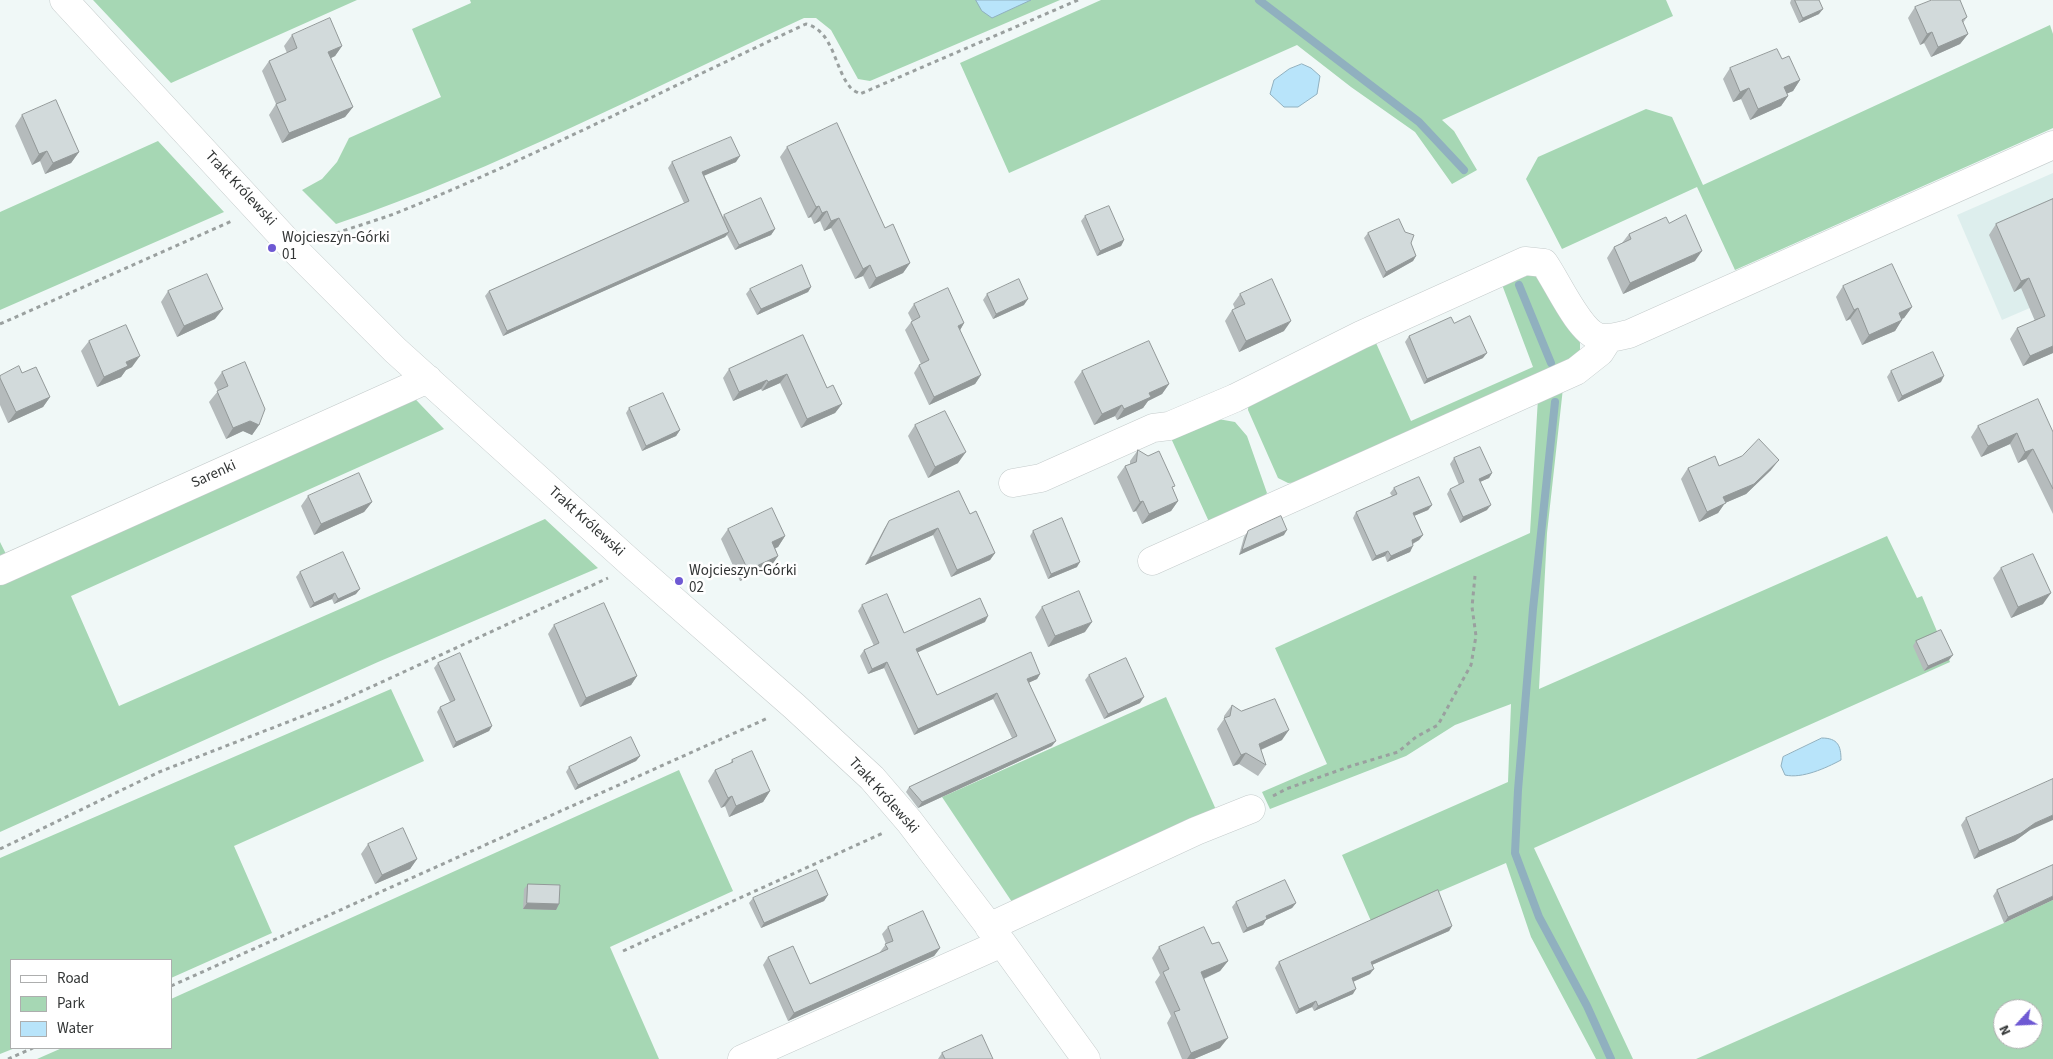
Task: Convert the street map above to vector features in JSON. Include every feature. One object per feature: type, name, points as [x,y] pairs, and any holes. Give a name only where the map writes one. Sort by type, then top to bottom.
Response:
[{"type":"street","name":"Trakt Królewski","points":[[64,0],[295,250],[395,350],[872,778],[909,821],[1086,1059]]},
{"type":"street","points":[[1013,483],[1041,478],[1153,428],[1170,426],[1235,398],[1361,335],[1525,261],[1544,263],[1578,320],[1597,336],[1609,338],[1629,334],[2053,146]]},
{"type":"street","points":[[1152,561],[1576,371],[1600,352],[1609,338]]},
{"type":"street","name":"Sarenki","points":[[0,571],[428,379]]},
{"type":"street","points":[[742,1059],[995,935],[1196,831],[1251,809]]},
{"type":"path","points":[[295,250],[350,228],[402,211],[585,130],[806,24],[816,26],[826,38],[850,88],[860,94],[1078,0]]},
{"type":"path","points":[[0,324],[258,210]]},
{"type":"path","points":[[0,850],[159,772],[334,704],[601,582],[632,564]]},
{"type":"path","points":[[1251,809],[1286,789],[1398,752],[1416,737],[1438,725],[1471,665],[1476,636],[1472,606],[1475,576]]},
{"type":"path","points":[[172,986],[794,706]]},
{"type":"path","points":[[623,950],[909,821]]},
{"type":"path","points":[[8,1059],[31,1049]]},
{"type":"shaded area","points":[[2053,173],[2053,298],[2002,320],[1957,215]]},
{"type":"green space","points":[[93,0],[357,0],[171,83]]},
{"type":"green space","points":[[470,0],[1060,0],[870,81],[858,79],[831,30],[816,18],[804,18],[573,127],[456,179],[336,224],[302,190],[322,179],[337,162],[349,138],[441,97],[412,29],[471,3]]},
{"type":"green space","points":[[1101,0],[1666,0],[1673,16],[1442,120],[1454,131],[1477,170],[1452,184],[1415,132],[1351,87],[1297,45],[1009,173],[960,63]]},
{"type":"green space","points":[[2050,25],[2053,34],[2053,128],[1735,270],[1697,187],[1562,249],[1526,179],[1538,157],[1646,109],[1672,117],[1703,185]]},
{"type":"green space","points":[[158,141],[224,212],[0,310],[0,212]]},
{"type":"green space","points":[[1535,274],[1548,280],[1577,329],[1580,355],[1304,482],[1288,483],[1278,478],[1248,410],[1249,397],[1372,334],[1411,421],[1533,367],[1501,282]]},
{"type":"green space","points":[[397,380],[444,429],[71,596],[119,706],[545,519],[598,568],[378,662],[0,832],[0,542],[6,554]]},
{"type":"green space","points":[[1563,388],[1547,533],[1539,689],[1887,536],[1917,598],[1922,596],[1950,662],[1534,848],[1633,1059],[1596,1059],[1531,937],[1506,863],[1371,921],[1342,855],[1508,782],[1511,704],[1455,725],[1406,756],[1270,809],[1262,792],[1327,764],[1275,648],[1530,533],[1538,398]]},
{"type":"green space","points":[[1207,417],[1235,422],[1247,436],[1267,493],[1261,501],[1210,524],[1170,436]]},
{"type":"green space","points":[[391,689],[424,761],[234,846],[272,933],[172,978],[172,959],[10,959],[10,1049],[12,1049],[0,1054],[0,858]]},
{"type":"green space","points":[[1166,697],[1217,812],[1012,902],[942,797]]},
{"type":"green space","points":[[679,770],[733,891],[610,947],[659,1059],[37,1059],[60,1049],[172,1049],[172,999]]},
{"type":"green space","points":[[2053,900],[2053,1059],[1696,1059],[2004,923]]},
{"type":"water","points":[[976,0],[1031,0],[992,18],[982,11]]},
{"type":"water","points":[[1302,64],[1311,68],[1320,76],[1317,94],[1298,107],[1284,107],[1270,94],[1274,80],[1289,69]]},
{"type":"water","points":[[1822,738],[1832,739],[1838,744],[1841,760],[1806,774],[1785,775],[1781,766],[1783,757]]},
{"type":"building","points":[[1795,0],[1819,0],[1823,9],[1803,18]]},
{"type":"building","points":[[1932,0],[1960,0],[1967,17],[1962,20],[1968,34],[1938,47],[1932,32],[1927,34],[1915,7]]},
{"type":"building","points":[[330,18],[342,46],[328,52],[353,107],[289,133],[276,104],[286,100],[269,61],[297,48],[292,35]]},
{"type":"building","points":[[1777,49],[1782,59],[1789,56],[1800,80],[1784,87],[1788,96],[1758,109],[1749,88],[1740,92],[1730,68]]},
{"type":"building","points":[[56,100],[79,152],[53,163],[47,151],[39,154],[22,115]]},
{"type":"building","points":[[837,123],[885,228],[893,224],[910,263],[876,278],[870,265],[863,269],[839,218],[831,221],[827,211],[822,213],[819,206],[816,207],[787,147]]},
{"type":"building","points":[[731,137],[740,156],[702,172],[729,232],[507,331],[489,291],[689,201],[672,162]]},
{"type":"building","points":[[761,198],[775,229],[739,245],[724,215]]},
{"type":"building","points":[[2053,199],[2053,346],[2030,356],[2017,328],[2045,316],[2029,278],[2021,281],[1996,224]]},
{"type":"building","points":[[1109,206],[1124,240],[1100,251],[1085,216]]},
{"type":"building","points":[[1686,215],[1702,251],[1630,283],[1614,247],[1631,239],[1629,234],[1666,217],[1669,223]]},
{"type":"building","points":[[1399,219],[1405,232],[1414,235],[1411,243],[1416,256],[1386,272],[1368,233]]},
{"type":"building","points":[[1892,264],[1912,307],[1899,313],[1902,320],[1869,335],[1858,308],[1854,310],[1843,286]]},
{"type":"building","points":[[802,265],[811,287],[761,309],[750,289]]},
{"type":"building","points":[[207,274],[223,309],[184,326],[168,291]]},
{"type":"building","points":[[1019,279],[1028,299],[996,314],[987,294]]},
{"type":"building","points":[[1272,279],[1291,321],[1246,341],[1232,310],[1245,304],[1240,294]]},
{"type":"building","points":[[948,288],[964,323],[958,326],[981,375],[934,397],[919,365],[929,360],[911,322],[920,317],[914,304]]},
{"type":"building","points":[[1470,316],[1487,353],[1427,379],[1409,336],[1451,317],[1454,323]]},
{"type":"building","points":[[126,325],[140,356],[126,362],[128,366],[104,377],[89,341]]},
{"type":"building","points":[[803,335],[827,388],[833,385],[842,404],[807,419],[787,374],[739,392],[729,369]]},
{"type":"building","points":[[1149,341],[1169,384],[1149,393],[1151,397],[1124,409],[1122,405],[1102,414],[1082,371]]},
{"type":"building","points":[[1933,352],[1944,376],[1902,396],[1891,371]]},
{"type":"building","points":[[245,362],[265,409],[259,425],[250,421],[233,428],[217,391],[228,386],[222,372]]},
{"type":"building","points":[[19,366],[22,373],[36,367],[50,397],[16,412],[0,376]]},
{"type":"building","points":[[663,393],[680,430],[646,446],[629,408]]},
{"type":"building","points":[[2038,399],[2053,432],[2053,489],[2033,449],[2025,452],[2017,433],[1988,446],[1978,426]]},
{"type":"building","points":[[945,411],[966,452],[935,467],[915,425]]},
{"type":"building","points":[[1759,439],[1779,460],[1754,484],[1723,497],[1726,503],[1707,512],[1688,468],[1715,456],[1719,466],[1742,456]]},
{"type":"building","points":[[1480,447],[1492,473],[1479,479],[1491,505],[1463,517],[1450,489],[1464,482],[1454,458]]},
{"type":"building","points":[[1138,450],[1148,456],[1159,451],[1175,486],[1172,487],[1178,501],[1149,514],[1143,501],[1140,502],[1125,466],[1136,462]]},
{"type":"building","points":[[359,473],[372,502],[321,524],[308,496]]},
{"type":"building","points":[[1419,477],[1432,505],[1413,513],[1423,535],[1412,540],[1413,546],[1391,556],[1388,551],[1376,556],[1356,512],[1397,494],[1394,488]]},
{"type":"building","points":[[959,491],[970,514],[976,511],[995,553],[957,570],[938,528],[870,558],[889,521]]},
{"type":"building","points":[[772,508],[785,536],[772,542],[778,556],[748,570],[728,529]]},
{"type":"building","points":[[1281,516],[1287,530],[1242,550],[1248,531]]},
{"type":"building","points":[[1062,518],[1080,562],[1051,574],[1033,531]]},
{"type":"building","points":[[343,552],[360,589],[338,599],[335,593],[314,603],[300,572]]},
{"type":"building","points":[[2033,554],[2051,593],[2018,607],[2001,568]]},
{"type":"building","points":[[1079,591],[1092,622],[1055,636],[1042,607]]},
{"type":"building","points":[[887,594],[904,633],[980,598],[988,616],[916,649],[937,695],[1031,652],[1040,674],[1027,679],[1056,741],[922,802],[909,787],[1017,736],[997,693],[918,729],[887,662],[872,669],[864,650],[879,643],[862,605]]},
{"type":"building","points":[[604,603],[637,676],[586,698],[554,625]]},
{"type":"building","points":[[1941,630],[1953,655],[1928,666],[1916,641]]},
{"type":"building","points":[[460,653],[492,726],[456,742],[440,707],[455,700],[438,663]]},
{"type":"building","points":[[1126,658],[1144,697],[1108,714],[1089,675]]},
{"type":"building","points":[[1275,699],[1289,730],[1259,744],[1266,765],[1246,753],[1241,755],[1224,718],[1230,716],[1232,705],[1241,711]]},
{"type":"building","points":[[631,737],[640,756],[578,785],[569,767]]},
{"type":"building","points":[[752,751],[770,791],[736,806],[732,796],[728,798],[715,770]]},
{"type":"building","points":[[2053,779],[2053,815],[2035,823],[2021,833],[1979,851],[1966,818]]},
{"type":"building","points":[[403,828],[417,859],[382,875],[368,844]]},
{"type":"building","points":[[2053,865],[2053,896],[2008,917],[1997,890]]},
{"type":"building","points":[[817,870],[828,895],[764,923],[753,898]]},
{"type":"building","points":[[1285,880],[1296,903],[1266,916],[1267,919],[1247,928],[1236,902]]},
{"type":"building","points":[[528,884],[560,885],[559,904],[527,903]]},
{"type":"building","points":[[1438,890],[1452,926],[1371,962],[1374,969],[1352,978],[1356,989],[1318,1006],[1316,1001],[1299,1009],[1279,962]]},
{"type":"building","points":[[923,911],[940,948],[794,1013],[768,957],[793,946],[810,984],[888,949],[885,944],[893,941],[888,927]]},
{"type":"building","points":[[1204,927],[1212,944],[1219,942],[1228,961],[1201,972],[1228,1038],[1191,1053],[1174,1012],[1180,1010],[1163,972],[1169,969],[1159,947]]},
{"type":"building","points":[[982,1035],[993,1059],[945,1059],[942,1053]]},
{"type":"waterway","points":[[1259,0],[1419,122],[1464,170]]},
{"type":"waterway","points":[[1519,285],[1551,363]]},
{"type":"waterway","points":[[1555,402],[1533,609],[1518,790],[1515,853],[1539,917],[1587,1006],[1611,1059]]},
{"type":"place","name":"Wojcieszyn-Górki 01","points":[[272,248]]},
{"type":"place","name":"Wojcieszyn-Górki 02","points":[[679,581]]}]
